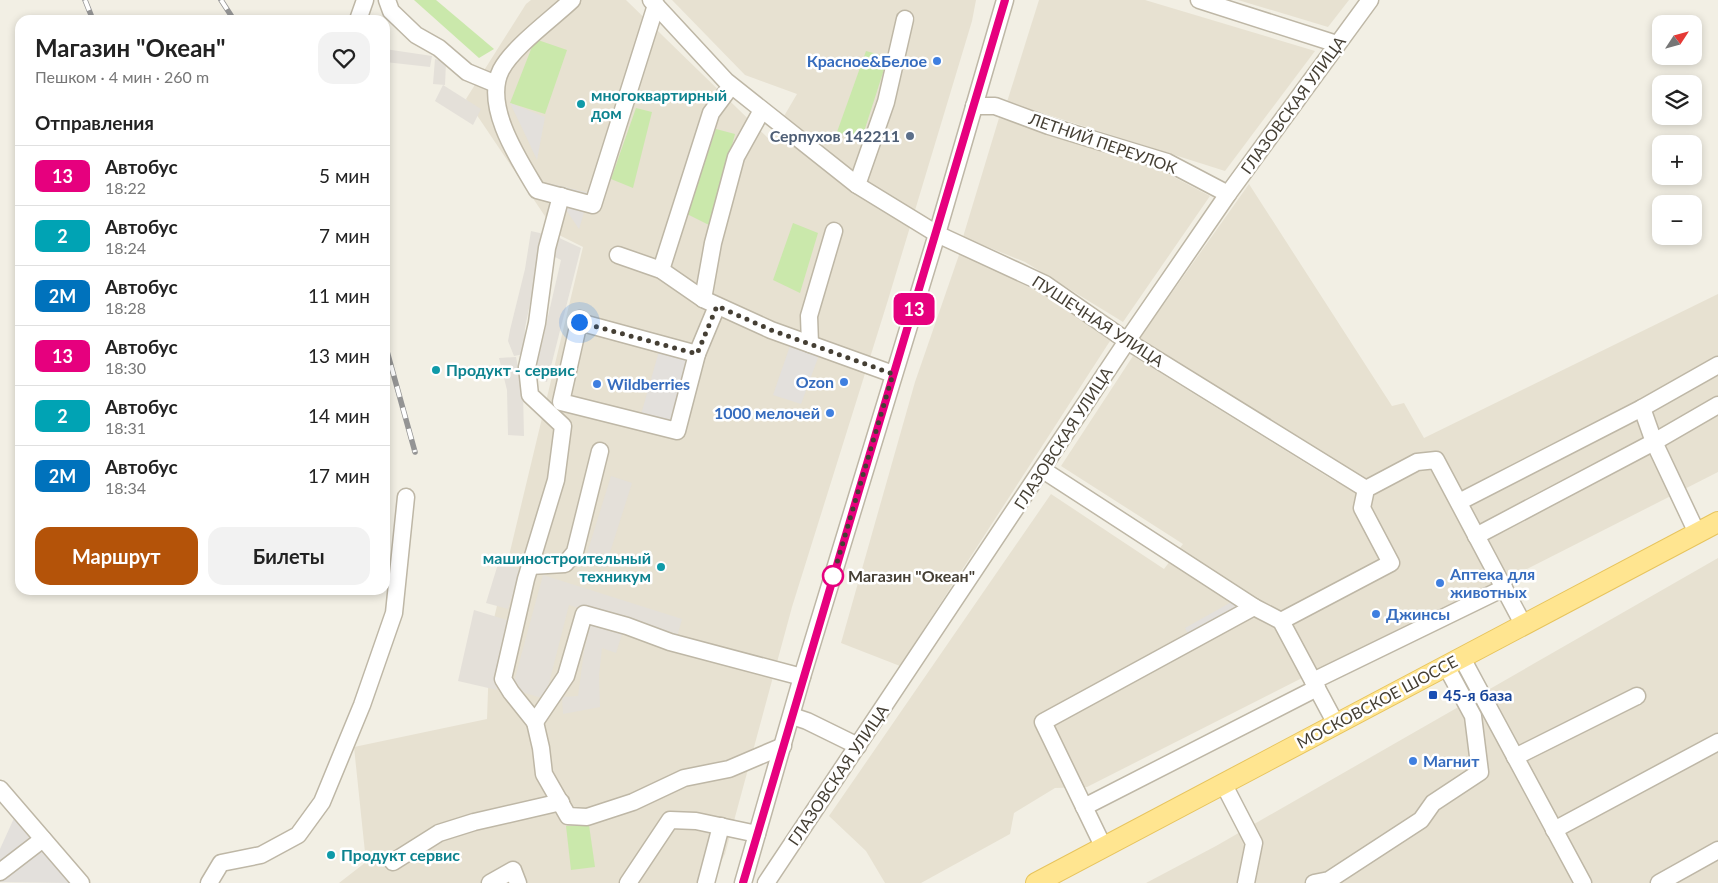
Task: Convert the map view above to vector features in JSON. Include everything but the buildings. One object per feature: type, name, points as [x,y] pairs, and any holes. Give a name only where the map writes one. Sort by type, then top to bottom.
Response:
[{"type":"main road","name":"МОСКОВСКОЕ ШОССЕ","points":[[1036,883],[1718,522]]},
{"type":"street","points":[[360,15],[365,0]]},
{"type":"street","points":[[388,0],[391,11],[398,20],[416,35],[439,48],[466,72],[496,84]]},
{"type":"street","points":[[572,0],[518,49],[502,69],[496,84],[496,98],[506,151],[537,190],[593,205],[653,3]]},
{"type":"street","points":[[743,883],[802,677],[937,234],[1005,0]]},
{"type":"street","points":[[1199,0],[1337,44]]},
{"type":"street","name":"ГЛАЗОВСКАЯ УЛИЦА","points":[[766,883],[1127,341],[1228,194],[1370,0]]},
{"type":"street","name":"ПУШЕЧНАЯ УЛИЦА","points":[[653,3],[731,86],[857,185],[937,234],[1045,284],[1127,341],[1366,489]]},
{"type":"street","points":[[857,185],[886,102],[905,19]]},
{"type":"street","points":[[661,270],[711,113],[731,86]]},
{"type":"street","name":"ЛЕТНИЙ ПЕРЕУЛОК","points":[[974,106],[995,106],[1049,126],[1167,162],[1228,194]]},
{"type":"street","points":[[697,354],[580,321],[560,402],[677,431],[697,354],[710,302],[713,243],[736,158],[762,110]]},
{"type":"street","points":[[561,196],[547,248],[537,323],[527,367],[530,395],[563,426],[556,480],[530,566],[503,679],[535,722],[542,748],[544,774],[568,816],[587,817],[633,802],[684,778],[729,769],[783,746]]},
{"type":"street","points":[[806,345],[809,316],[834,232]]},
{"type":"street","points":[[618,255],[661,270],[710,302],[771,330],[806,345],[893,374]]},
{"type":"street","points":[[1459,502],[1642,408],[1718,365]]},
{"type":"street","points":[[1476,536],[1654,442],[1718,405]]},
{"type":"street","points":[[1642,408],[1654,442],[1697,533]]},
{"type":"street","points":[[530,566],[565,564],[575,552],[600,451]]},
{"type":"street","points":[[1281,621],[1390,563],[1362,508],[1366,489],[1417,462],[1436,460],[1523,624]]},
{"type":"street","points":[[1042,470],[1254,607],[1281,621],[1336,724]]},
{"type":"street","points":[[209,883],[221,863],[261,855],[298,835],[322,802],[362,705],[394,613],[406,497]]},
{"type":"street","points":[[1084,807],[1315,684],[1504,588]]},
{"type":"street","points":[[1103,846],[1043,722],[1254,607]]},
{"type":"street","points":[[535,722],[566,676],[584,614],[627,626],[670,642],[802,677]]},
{"type":"street","points":[[1454,662],[1515,757],[1583,883]]},
{"type":"street","points":[[1314,883],[1329,880],[1422,820],[1433,803],[1480,772],[1473,716],[1454,662]]},
{"type":"street","points":[[1515,757],[1637,696]]},
{"type":"street","points":[[792,716],[808,721],[858,746]]},
{"type":"street","points":[[1554,830],[1718,742]]},
{"type":"street","points":[[1223,783],[1254,843],[1246,883]]},
{"type":"street","points":[[0,789],[81,883]]},
{"type":"street","points":[[393,862],[439,834],[474,822],[561,802]]},
{"type":"street","points":[[628,883],[670,820],[696,821],[757,834]]},
{"type":"street","points":[[706,883],[721,826]]},
{"type":"street","points":[[0,872],[43,839]]},
{"type":"street","points":[[1659,883],[1718,850]]},
{"type":"street","points":[[490,883],[513,870],[518,883]]},
{"type":"shaded area","points":[[531,0],[626,0],[770,140],[797,94],[745,75],[672,0],[976,0],[972,21],[888,300],[792,607],[725,854],[710,883],[339,883],[366,862],[354,747],[487,719],[490,635],[583,247],[557,234],[466,99],[526,4]]},
{"type":"shaded area","points":[[1039,0],[1145,0],[1315,51],[1225,171],[1007,102]]},
{"type":"shaded area","points":[[1238,0],[1349,0],[1328,27]]},
{"type":"shaded area","points":[[390,50],[432,56],[430,67],[390,63]]},
{"type":"shaded area","points":[[435,59],[446,62],[445,85],[433,84]]},
{"type":"shaded area","points":[[443,85],[481,109],[473,125],[435,101]]},
{"type":"shaded area","points":[[510,103],[545,117],[537,160],[524,132]]},
{"type":"shaded area","points":[[999,118],[1151,165],[1210,196],[1123,322],[1025,262],[963,237]]},
{"type":"shaded area","points":[[548,183],[590,193],[579,229]]},
{"type":"shaded area","points":[[1249,184],[1392,406],[1404,403],[1424,438],[1718,294],[1718,472],[1478,594],[1302,678],[1087,787],[1055,788],[1014,813],[1010,834],[921,883],[885,883],[866,851],[829,816],[1051,494],[1164,569],[1183,544],[1061,466],[1133,356],[1336,482],[1345,470],[1139,339]]},
{"type":"shaded area","points":[[531,231],[544,234],[525,328],[524,354],[514,356],[508,341],[525,269]]},
{"type":"shaded area","points":[[555,236],[581,248],[547,382],[534,377],[561,260],[551,255]]},
{"type":"shaded area","points":[[960,252],[1048,297],[1110,341],[900,666],[841,643],[915,382]]},
{"type":"shaded area","points":[[791,343],[819,355],[801,404],[773,395]]},
{"type":"shaded area","points":[[661,344],[701,358],[684,423],[640,418]]},
{"type":"shaded area","points":[[516,357],[523,392],[524,436],[508,435],[507,390],[499,358]]},
{"type":"shaded area","points":[[611,476],[632,483],[605,568],[584,563]]},
{"type":"shaded area","points":[[1718,558],[1718,883],[1146,883],[1216,846]]},
{"type":"shaded area","points":[[498,564],[521,570],[508,609],[486,603]]},
{"type":"shaded area","points":[[543,575],[682,619],[677,637],[569,605],[545,699],[512,689]]},
{"type":"shaded area","points":[[1235,600],[1239,608],[1189,636],[1185,628]]},
{"type":"shaded area","points":[[474,610],[513,622],[497,690],[458,681]]},
{"type":"shaded area","points":[[591,623],[623,631],[616,653],[602,648],[599,675],[600,707],[563,714],[562,697],[578,696],[584,651]]},
{"type":"shaded area","points":[[15,816],[74,883],[0,882],[0,849]]},
{"type":"green space","points":[[414,0],[436,0],[494,49],[479,58]]},
{"type":"green space","points":[[535,39],[567,50],[545,114],[510,103]]},
{"type":"green space","points":[[866,51],[888,57],[861,141],[837,132]]},
{"type":"green space","points":[[636,108],[652,112],[633,188],[611,179]]},
{"type":"green space","points":[[716,129],[735,134],[711,226],[687,214]]},
{"type":"green space","points":[[793,223],[818,233],[800,293],[773,280]]},
{"type":"green space","points":[[589,825],[595,867],[571,870],[566,826]]},
{"type":"railway","points":[[85,0],[91,15]]},
{"type":"railway","points":[[221,0],[231,15]]},
{"type":"railway","points":[[390,362],[415,452]]},
{"type":"bus line","name":"13","points":[[743,883],[802,677],[937,234],[1005,0]]},
{"type":"place","name":"Красное&Белое","points":[[937,61]]},
{"type":"place","name":"многоквартирный дом","points":[[581,104]]},
{"type":"place","name":"Серпухов 142211","points":[[910,136]]},
{"type":"place","name":"Продукт - сервис","points":[[436,370]]},
{"type":"place","name":"Ozon","points":[[844,382]]},
{"type":"place","name":"Wildberries","points":[[597,384]]},
{"type":"place","name":"1000 мелочей","points":[[830,413]]},
{"type":"place","name":"машиностроительный техникум","points":[[661,567]]},
{"type":"place","name":"Магазин \"Океан\"","points":[[833,576]]},
{"type":"place","name":"Аптека для животных","points":[[1440,583]]},
{"type":"place","name":"Джинсы","points":[[1376,614]]},
{"type":"place","name":"45-я база","points":[[1433,695]]},
{"type":"place","name":"Магнит","points":[[1413,761]]},
{"type":"place","name":"Продукт сервис","points":[[331,855]]},
{"type":"route","points":[[579,322],[697,354],[717,306],[771,330],[893,374],[833,576]]}]
